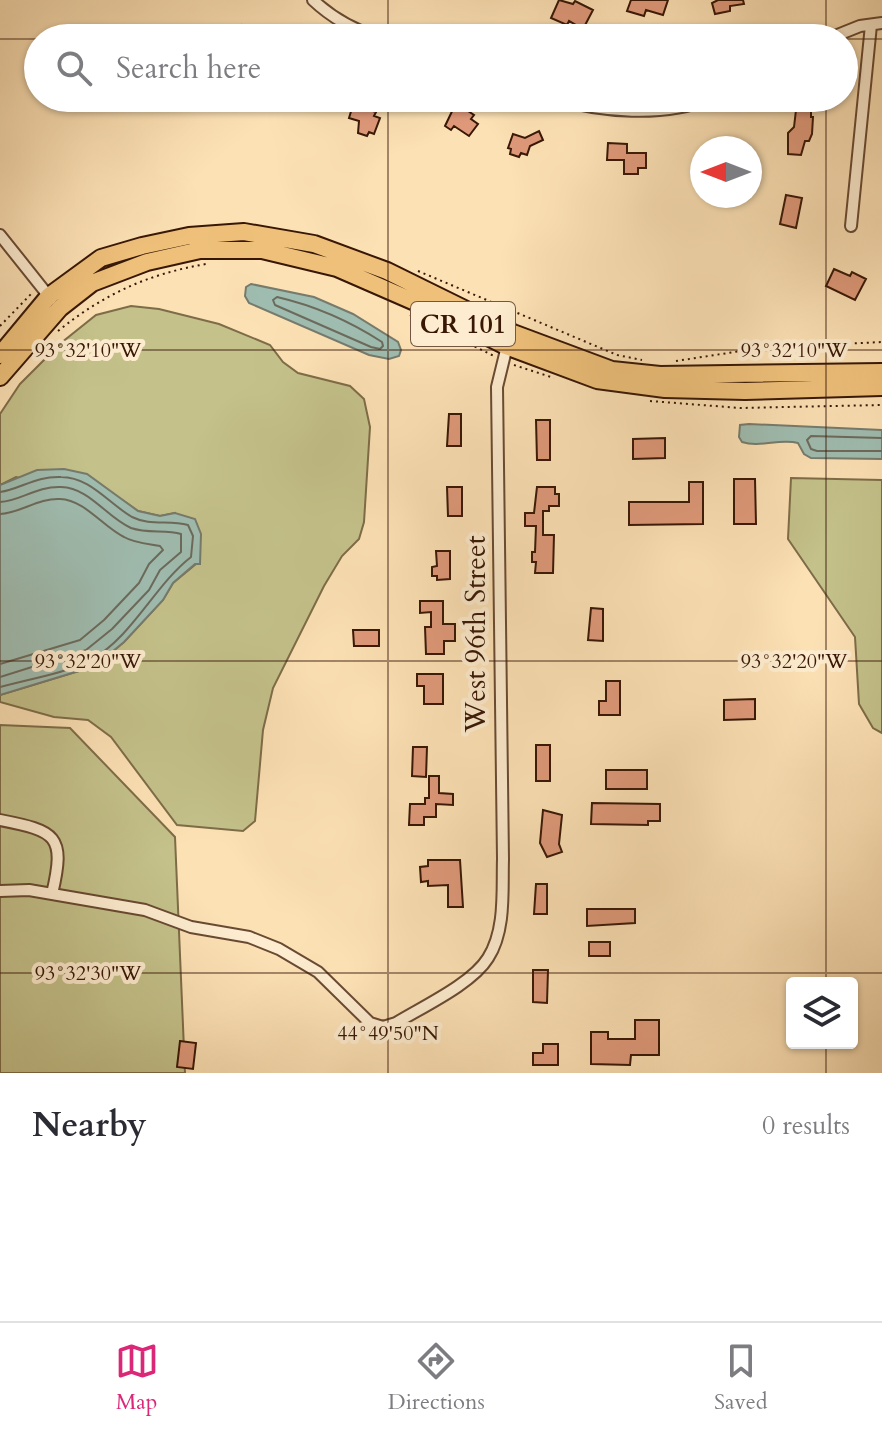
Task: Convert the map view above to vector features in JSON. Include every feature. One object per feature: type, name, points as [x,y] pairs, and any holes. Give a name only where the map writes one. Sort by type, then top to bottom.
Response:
[{"type":"main road","name":"CR 101","points":[[0,355],[54,302],[92,283],[147,262],[200,250],[262,250],[337,268],[507,346],[597,380],[665,389],[745,391],[882,387]]},
{"type":"main road","name":"CR 101","points":[[0,377],[54,302]]},
{"type":"main road","name":"CR 101","points":[[507,346],[612,370],[660,375],[882,372]]},
{"type":"street","points":[[313,0],[346,24]]},
{"type":"street","points":[[851,226],[877,24]]},
{"type":"street","points":[[0,235],[54,302]]},
{"type":"street","name":"West 96th Street","points":[[52,894],[145,910],[191,927],[249,937],[279,949],[318,972],[370,1023],[383,1027],[396,1023],[469,978],[488,958],[500,924],[503,859],[497,387],[507,346]]},
{"type":"street","points":[[0,820],[36,827],[51,835],[58,848],[58,869],[52,894],[29,890],[0,891]]},
{"type":"path","points":[[53,334],[118,289],[152,276],[210,263]]},
{"type":"path","points":[[403,311],[507,346],[564,381]]},
{"type":"path","points":[[644,400],[740,408],[882,405]]},
{"type":"shaded area","points":[[131,306],[159,309],[219,324],[270,345],[283,362],[298,373],[350,386],[364,399],[370,427],[364,522],[359,539],[342,556],[324,586],[273,688],[263,730],[255,821],[243,831],[177,825],[111,737],[88,720],[54,717],[0,702],[0,695],[95,666],[124,642],[163,600],[173,583],[196,564],[175,513],[160,516],[138,511],[122,500],[16,477],[0,485],[0,414],[20,384],[61,343],[96,315]]},
{"type":"shaded area","points":[[791,478],[882,480],[882,733],[873,728],[859,704],[855,637],[788,539]]},
{"type":"shaded area","points":[[0,725],[70,728],[175,837],[185,1073],[0,1073]]},
{"type":"water","points":[[251,284],[314,297],[353,314],[398,342],[401,350],[399,356],[389,359],[369,355],[249,303],[245,296],[246,287]]},
{"type":"water","points":[[740,425],[882,430],[882,459],[811,458],[804,454],[798,443],[742,442]]},
{"type":"water","points":[[64,469],[87,474],[138,511],[160,516],[175,513],[195,519],[201,534],[200,564],[195,564],[173,583],[163,600],[124,642],[95,666],[0,695],[0,485],[37,470]]},
{"type":"building","points":[[559,0],[573,4],[575,1],[593,10],[586,24],[569,21],[565,24],[551,18]]},
{"type":"building","points":[[631,0],[668,0],[663,15],[646,10],[644,16],[627,11]]},
{"type":"building","points":[[718,0],[743,0],[744,4],[730,6],[730,11],[715,14],[712,3]]},
{"type":"building","points":[[351,112],[376,112],[374,116],[380,118],[374,134],[369,132],[367,136],[358,133],[359,121],[349,118]]},
{"type":"building","points":[[452,112],[470,112],[474,115],[471,119],[478,124],[469,136],[454,126],[451,130],[445,126]]},
{"type":"building","points":[[796,112],[811,112],[812,134],[809,141],[805,141],[801,155],[788,154],[788,133],[794,127]]},
{"type":"building","points":[[539,131],[543,140],[530,146],[527,155],[521,153],[519,157],[510,154],[511,149],[508,148],[513,134],[525,138]]},
{"type":"building","points":[[608,143],[627,144],[627,153],[646,153],[646,168],[638,168],[638,174],[624,174],[624,160],[607,160]]},
{"type":"building","points":[[786,195],[802,198],[796,228],[780,224]]},
{"type":"building","points":[[834,269],[850,276],[852,272],[866,279],[855,300],[826,286]]},
{"type":"building","points":[[449,414],[461,414],[461,446],[447,446]]},
{"type":"building","points":[[536,420],[550,420],[550,460],[537,460]]},
{"type":"building","points":[[665,438],[665,458],[633,459],[633,439]]},
{"type":"building","points":[[734,479],[755,479],[756,524],[734,524]]},
{"type":"building","points":[[689,482],[703,482],[703,524],[629,525],[629,502],[689,502]]},
{"type":"building","points":[[447,487],[462,487],[462,516],[448,516]]},
{"type":"building","points":[[537,487],[555,487],[555,494],[559,494],[559,506],[549,506],[549,511],[543,511],[543,535],[554,535],[553,573],[535,573],[536,562],[532,562],[532,552],[535,552],[536,526],[525,526],[525,513],[534,513]]},
{"type":"building","points":[[436,551],[450,551],[450,579],[437,580],[437,576],[432,576],[432,567],[437,566]]},
{"type":"building","points":[[420,601],[443,601],[443,624],[455,624],[455,641],[444,641],[444,654],[426,654],[425,627],[431,627],[431,612],[420,613]]},
{"type":"building","points":[[591,608],[603,609],[603,641],[588,640]]},
{"type":"building","points":[[353,630],[379,630],[379,646],[354,646]]},
{"type":"building","points":[[417,674],[443,674],[443,704],[424,704],[424,686],[417,686]]},
{"type":"building","points":[[606,681],[620,681],[620,715],[599,715],[599,701],[606,701]]},
{"type":"building","points":[[755,699],[755,719],[724,720],[724,700]]},
{"type":"building","points":[[536,745],[550,745],[550,781],[536,781]]},
{"type":"building","points":[[413,747],[427,747],[426,777],[412,776]]},
{"type":"building","points":[[606,770],[647,770],[647,789],[606,789]]},
{"type":"building","points":[[429,776],[439,776],[439,793],[453,794],[453,805],[436,804],[436,817],[424,817],[424,825],[409,825],[410,804],[425,804],[425,798],[429,798]]},
{"type":"building","points":[[592,803],[660,804],[660,821],[648,821],[648,825],[591,824]]},
{"type":"building","points":[[543,810],[562,815],[559,844],[562,852],[547,857],[540,843]]},
{"type":"building","points":[[428,860],[460,860],[463,907],[448,907],[448,885],[428,886],[428,881],[421,882],[420,867],[428,866]]},
{"type":"building","points":[[536,884],[547,884],[547,914],[534,914]]},
{"type":"building","points":[[587,909],[635,909],[635,923],[587,926]]},
{"type":"building","points":[[589,942],[610,942],[610,956],[589,956]]},
{"type":"building","points":[[533,970],[548,970],[547,1003],[533,1002]]},
{"type":"building","points":[[635,1020],[659,1020],[659,1055],[631,1055],[630,1065],[591,1064],[591,1032],[608,1032],[608,1039],[635,1039]]},
{"type":"building","points":[[180,1041],[196,1043],[193,1069],[177,1067]]},
{"type":"building","points":[[543,1044],[558,1044],[558,1065],[533,1065],[533,1053],[543,1053]]}]
